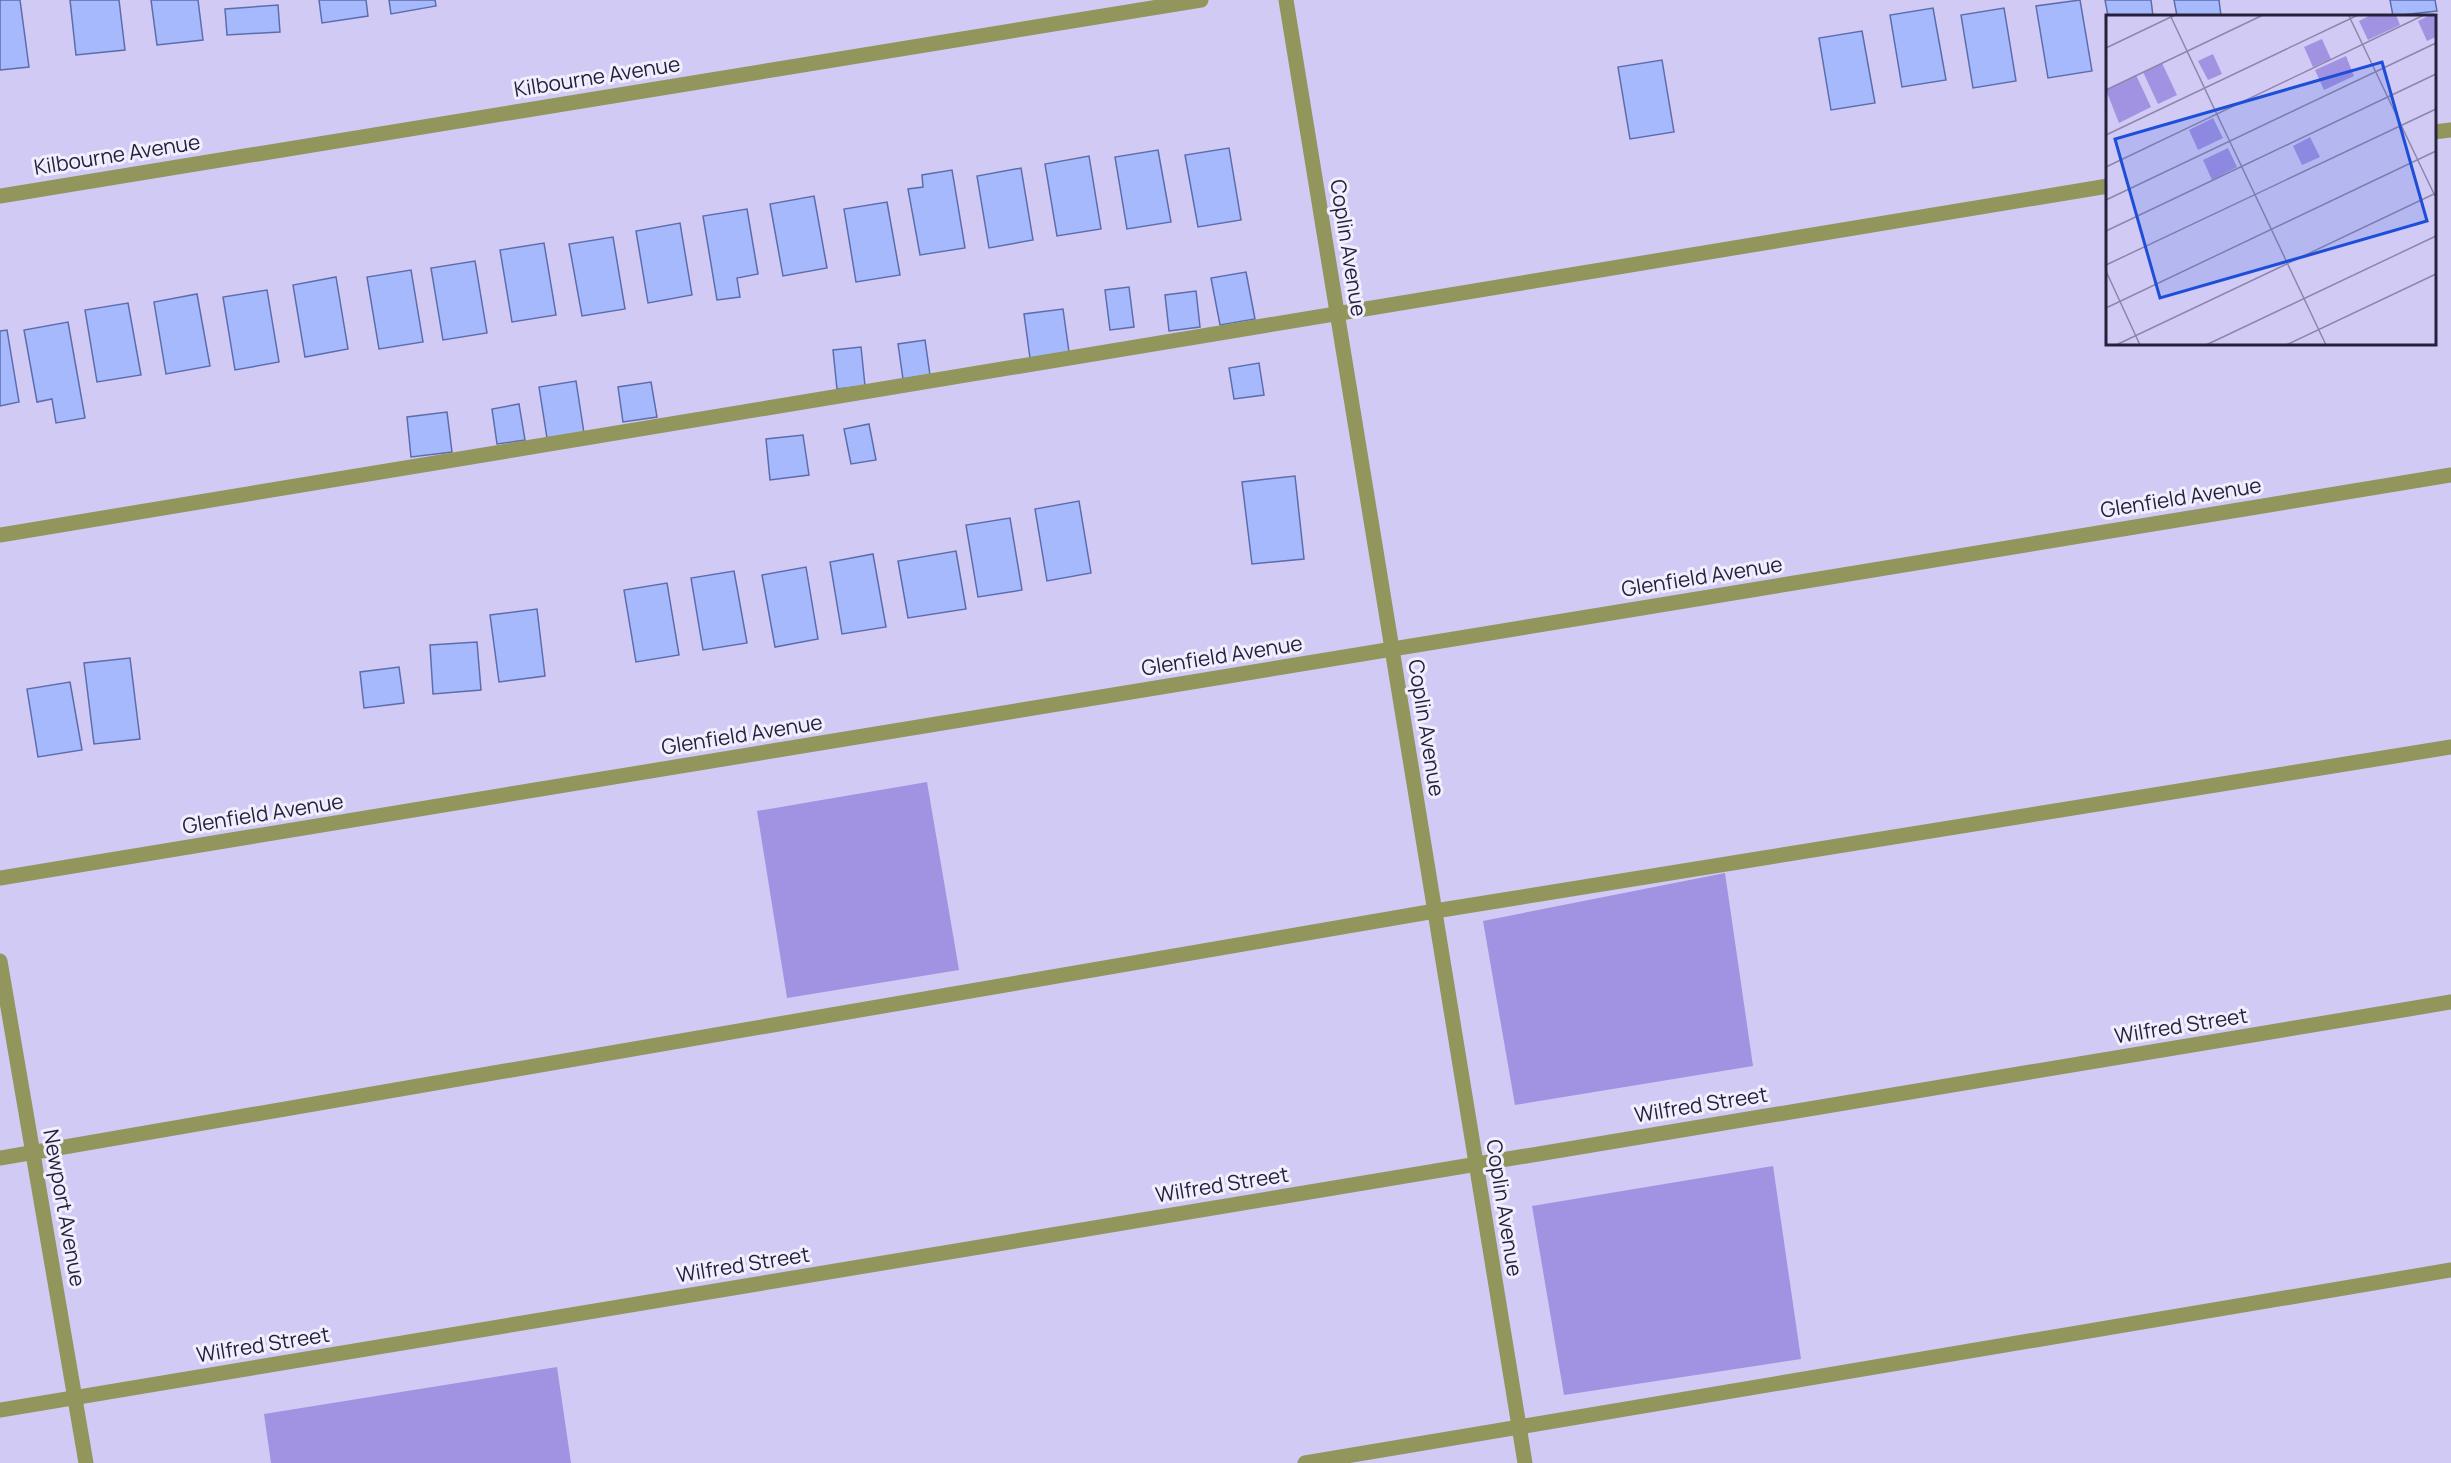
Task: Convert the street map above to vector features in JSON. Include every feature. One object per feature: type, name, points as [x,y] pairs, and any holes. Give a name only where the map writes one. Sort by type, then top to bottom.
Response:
[{"type":"street","name":"Kilbourne Avenue","points":[[0,195],[1201,0]]},
{"type":"street","name":"Coplin Avenue","points":[[1286,0],[1525,1463]]},
{"type":"street","points":[[2436,132],[2451,130]]},
{"type":"street","points":[[0,535],[2106,186]]},
{"type":"street","name":"Glenfield Avenue","points":[[0,878],[2451,475]]},
{"type":"street","points":[[0,1158],[1435,911],[2451,747]]},
{"type":"street","name":"Newport Avenue","points":[[0,960],[86,1463]]},
{"type":"street","name":"Wilfred Street","points":[[0,1410],[2451,1002]]},
{"type":"street","points":[[1305,1463],[2451,1270]]},
{"type":"shaded area","points":[[927,782],[959,970],[787,998],[757,811]]},
{"type":"shaded area","points":[[1725,873],[1753,1066],[1515,1105],[1483,921]]},
{"type":"shaded area","points":[[1773,1166],[1801,1359],[1564,1395],[1532,1206]]},
{"type":"shaded area","points":[[557,1367],[571,1463],[271,1463],[264,1414]]},
{"type":"building","points":[[0,0],[20,0],[29,67],[0,70]]},
{"type":"building","points":[[70,0],[119,0],[125,50],[76,55]]},
{"type":"building","points":[[151,0],[198,0],[203,40],[157,45]]},
{"type":"building","points":[[319,0],[366,0],[368,16],[322,23]]},
{"type":"building","points":[[389,0],[435,0],[436,6],[391,14]]},
{"type":"building","points":[[2080,0],[2092,71],[2048,78],[2036,6]]},
{"type":"building","points":[[2105,0],[2151,0],[2153,15],[2108,15]]},
{"type":"building","points":[[2174,0],[2219,0],[2221,15],[2177,15]]},
{"type":"building","points":[[2390,0],[2435,0],[2437,11],[2393,15]]},
{"type":"building","points":[[278,5],[280,32],[227,35],[225,9]]},
{"type":"building","points":[[1933,8],[1946,80],[1902,87],[1890,15]]},
{"type":"building","points":[[2004,8],[2016,81],[1973,88],[1961,15]]},
{"type":"building","points":[[1862,31],[1875,103],[1831,110],[1819,38]]},
{"type":"building","points":[[1662,60],[1674,132],[1630,139],[1618,67]]},
{"type":"building","points":[[1229,148],[1241,220],[1198,227],[1185,155]]},
{"type":"building","points":[[1158,150],[1171,222],[1127,229],[1115,157]]},
{"type":"building","points":[[1089,156],[1101,229],[1057,236],[1045,164]]},
{"type":"building","points":[[1021,168],[1033,240],[989,248],[977,176]]},
{"type":"building","points":[[952,170],[965,248],[920,255],[908,189],[923,187],[922,175]]},
{"type":"building","points":[[814,196],[827,268],[783,276],[770,204]]},
{"type":"building","points":[[887,202],[900,275],[856,282],[844,209]]},
{"type":"building","points":[[747,209],[758,274],[737,278],[740,297],[717,300],[703,216]]},
{"type":"building","points":[[680,223],[692,295],[648,303],[636,231]]},
{"type":"building","points":[[613,237],[625,309],[582,316],[569,244]]},
{"type":"building","points":[[544,243],[556,315],[512,322],[500,250]]},
{"type":"building","points":[[475,261],[487,333],[443,340],[431,268]]},
{"type":"building","points":[[411,270],[423,342],[379,349],[367,277]]},
{"type":"building","points":[[1246,272],[1255,319],[1220,325],[1211,278]]},
{"type":"building","points":[[336,277],[348,349],[305,357],[293,285]]},
{"type":"building","points":[[1129,287],[1134,327],[1110,330],[1105,290]]},
{"type":"building","points":[[267,290],[279,362],[235,370],[223,297]]},
{"type":"building","points":[[1196,291],[1200,327],[1169,331],[1165,295]]},
{"type":"building","points":[[197,294],[210,366],[166,374],[154,302]]},
{"type":"building","points":[[128,303],[141,375],[97,382],[85,310]]},
{"type":"building","points":[[1063,309],[1069,352],[1030,358],[1024,314]]},
{"type":"building","points":[[68,322],[85,418],[56,423],[52,399],[37,402],[24,330]]},
{"type":"building","points":[[7,330],[19,402],[0,406],[0,331]]},
{"type":"building","points":[[925,340],[930,375],[903,379],[898,344]]},
{"type":"building","points":[[861,347],[865,386],[837,389],[833,350]]},
{"type":"building","points":[[1259,363],[1264,395],[1234,399],[1229,368]]},
{"type":"building","points":[[576,381],[584,433],[547,438],[539,387]]},
{"type":"building","points":[[651,382],[657,417],[623,422],[618,387]]},
{"type":"building","points":[[519,404],[525,440],[497,444],[492,409]]},
{"type":"building","points":[[447,412],[452,452],[411,457],[407,417]]},
{"type":"building","points":[[869,424],[876,460],[851,464],[844,429]]},
{"type":"building","points":[[803,435],[809,475],[770,480],[766,439]]},
{"type":"building","points":[[1295,476],[1304,559],[1252,564],[1242,482]]},
{"type":"building","points":[[1079,501],[1091,573],[1047,581],[1035,509]]},
{"type":"building","points":[[1010,518],[1022,590],[978,597],[966,525]]},
{"type":"building","points":[[956,551],[966,609],[908,618],[898,561]]},
{"type":"building","points":[[873,554],[886,627],[842,634],[830,562]]},
{"type":"building","points":[[806,567],[818,639],[775,647],[762,575]]},
{"type":"building","points":[[734,571],[747,643],[703,650],[691,578]]},
{"type":"building","points":[[667,583],[679,655],[636,662],[624,590]]},
{"type":"building","points":[[537,609],[545,676],[499,682],[490,615]]},
{"type":"building","points":[[477,642],[481,690],[433,694],[430,645]]},
{"type":"building","points":[[130,658],[140,739],[94,744],[84,663]]},
{"type":"building","points":[[399,667],[404,703],[364,708],[360,672]]},
{"type":"building","points":[[70,682],[82,750],[38,757],[27,689]]}]
